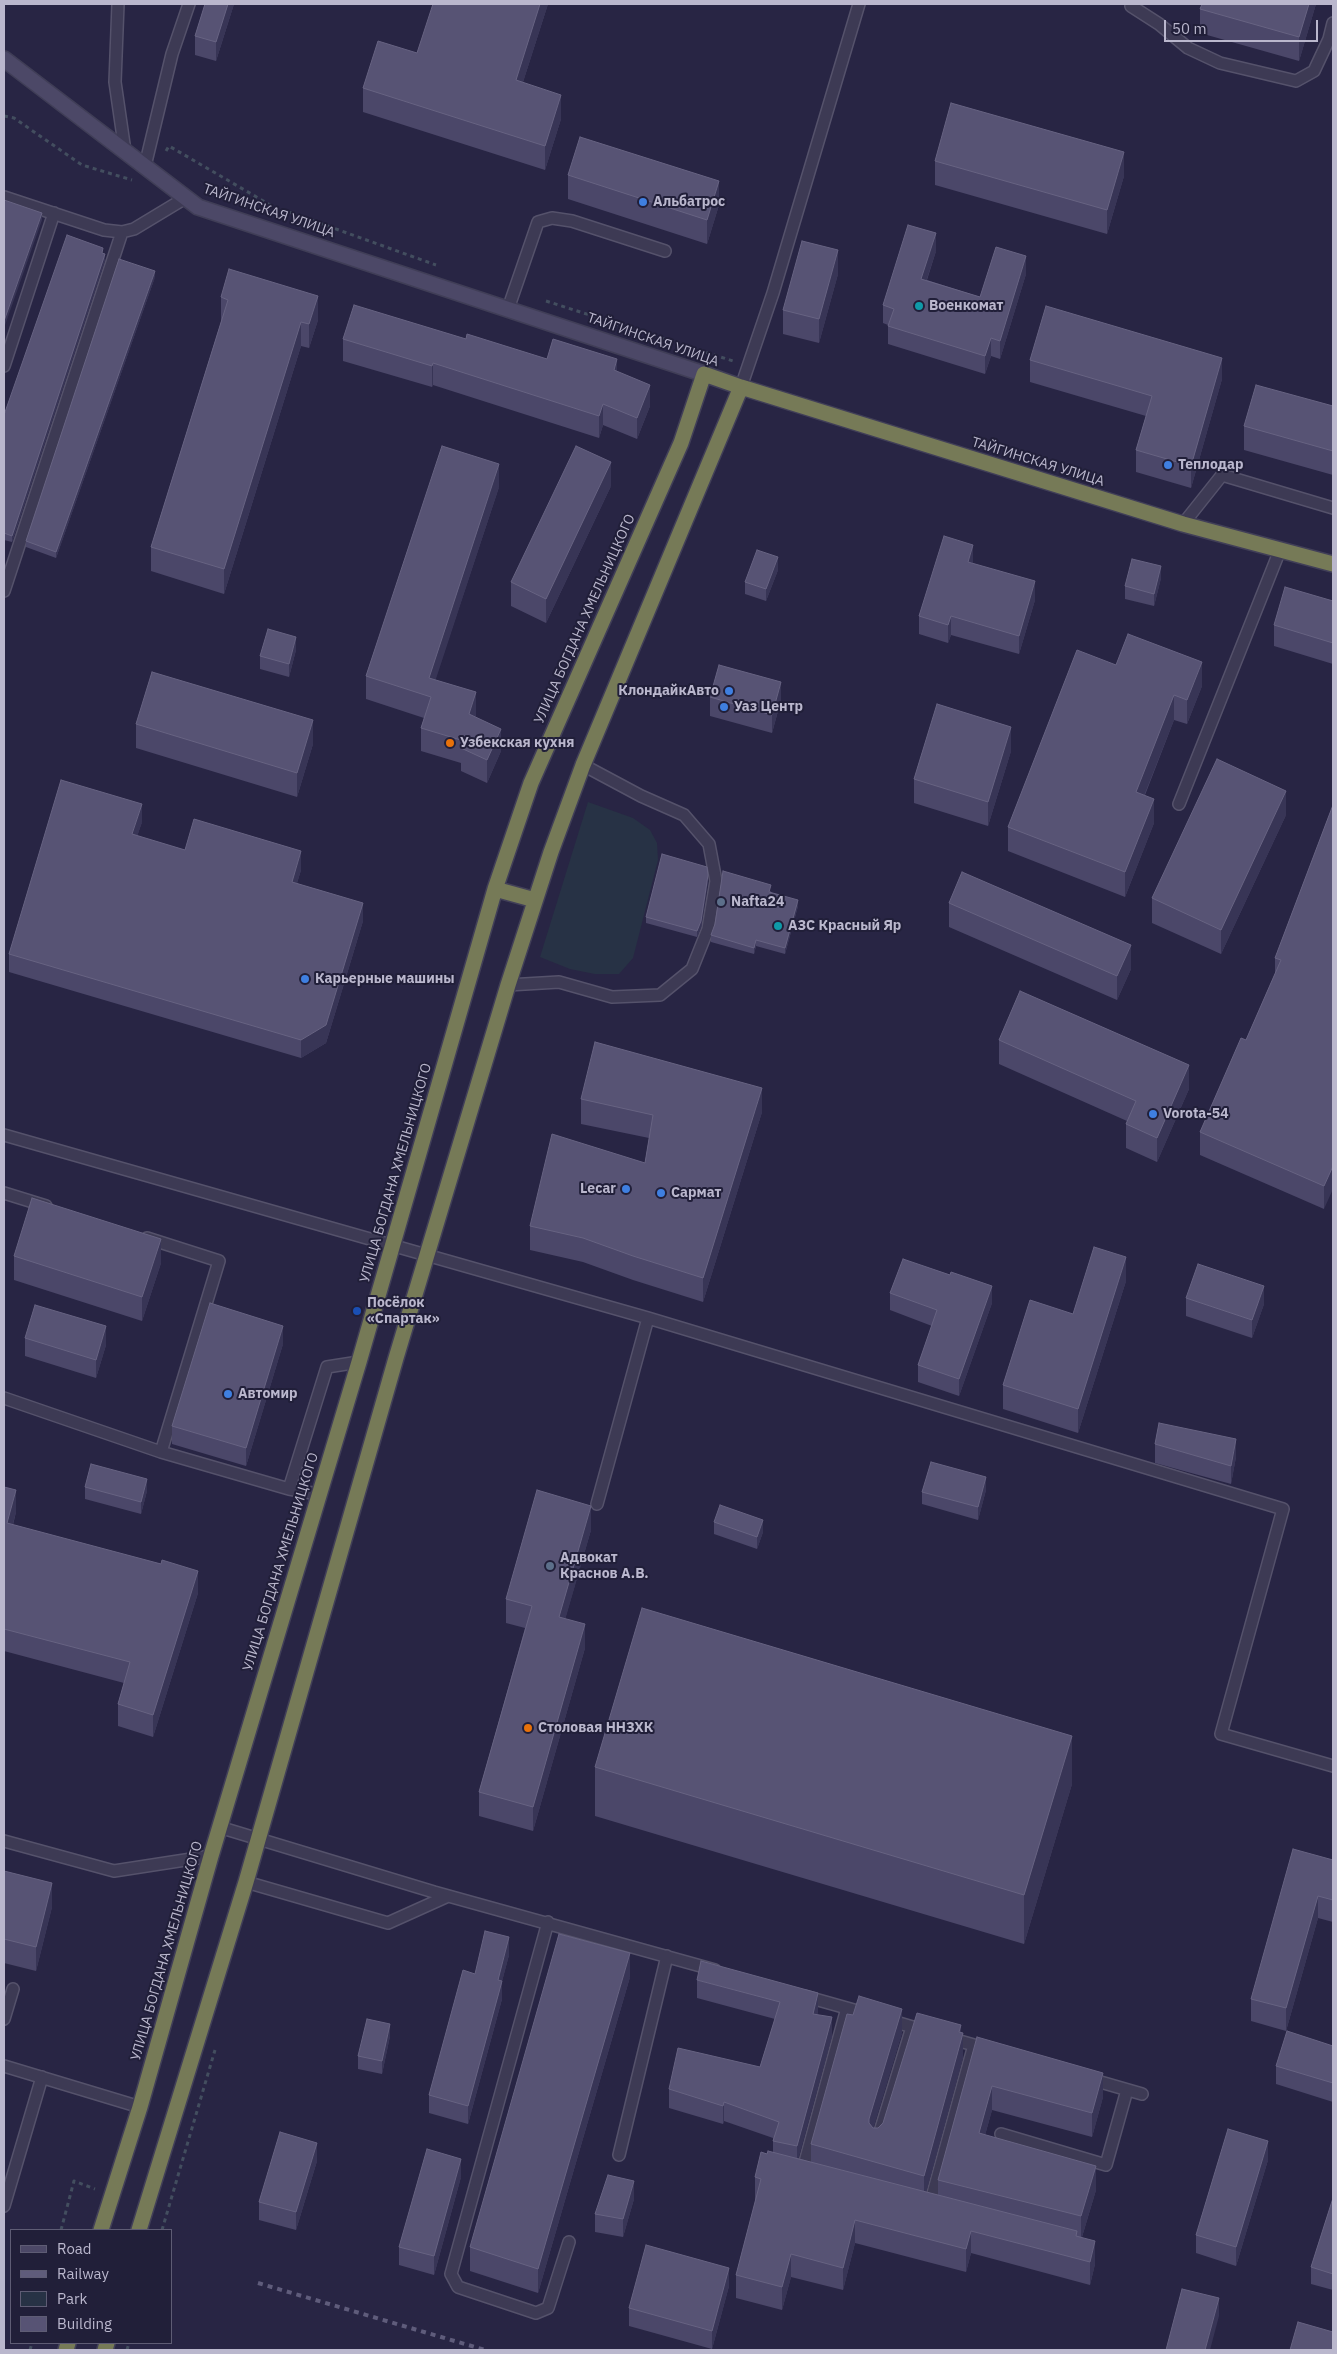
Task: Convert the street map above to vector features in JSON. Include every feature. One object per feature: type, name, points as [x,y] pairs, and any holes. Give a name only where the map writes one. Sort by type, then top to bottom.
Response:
[{"type":"highway","name":"ТАЙГИНСКАЯ УЛИЦА","points":[[704,374],[1183,524],[1333,564]]},
{"type":"highway","name":"УЛИЦА БОГДАНА ХМЕЛЬНИЦКОГО","points":[[101,2229],[140,2107],[219,1828],[359,1362],[495,889],[531,783],[680,442],[704,374]]},
{"type":"highway","points":[[139,2229],[246,1882],[257,1838],[427,1257],[535,900],[583,765],[741,387]]},
{"type":"highway","points":[[495,889],[535,900]]},
{"type":"main road","name":"ТАЙГИНСКАЯ УЛИЦА","points":[[4,59],[198,207],[704,374]]},
{"type":"lane","points":[[118,4],[115,82],[125,151]]},
{"type":"lane","points":[[149,169],[172,54],[189,4]]},
{"type":"lane","points":[[741,387],[773,293],[859,4]]},
{"type":"lane","points":[[1131,6],[1159,24],[1188,48],[1220,63],[1296,81],[1314,71],[1329,39],[1333,23]]},
{"type":"lane","points":[[4,197],[104,230],[122,232],[134,228],[187,197]]},
{"type":"lane","points":[[4,366],[54,214]]},
{"type":"lane","points":[[508,309],[538,222],[552,218],[572,221],[665,251]]},
{"type":"lane","points":[[4,592],[9,559],[122,232]]},
{"type":"lane","points":[[1183,524],[1222,475],[1333,508]]},
{"type":"lane","points":[[1179,804],[1280,550]]},
{"type":"lane","points":[[508,985],[559,982],[612,996],[660,995],[692,970],[708,929],[716,881],[709,844],[684,815],[641,796],[583,765]]},
{"type":"lane","points":[[4,1135],[427,1257],[648,1318],[1283,1509],[1221,1734],[1333,1766]]},
{"type":"lane","points":[[4,1193],[60,1210]]},
{"type":"lane","points":[[135,1234],[219,1261],[161,1452]]},
{"type":"lane","points":[[597,1504],[648,1318]]},
{"type":"lane","points":[[288,1489],[327,1367],[359,1362]]},
{"type":"lane","points":[[4,1398],[161,1452],[288,1489],[318,1494]]},
{"type":"lane","points":[[219,1828],[448,1896],[548,1922],[724,1973]]},
{"type":"lane","points":[[4,1841],[114,1871],[211,1856]]},
{"type":"lane","points":[[246,1882],[388,1923],[448,1896]]},
{"type":"lane","points":[[548,1922],[451,2274],[458,2287],[536,2313],[548,2308],[569,2242]]},
{"type":"lane","points":[[619,2156],[667,1956]]},
{"type":"lane","points":[[4,2019],[13,1989]]},
{"type":"lane","points":[[790,1992],[1003,2053]]},
{"type":"lane","points":[[786,2170],[807,2175],[847,2008]]},
{"type":"lane","points":[[876,2145],[912,2027]]},
{"type":"lane","points":[[929,2209],[974,2045]]},
{"type":"lane","points":[[4,2066],[140,2107]]},
{"type":"lane","points":[[1079,2076],[1142,2094]]},
{"type":"lane","points":[[4,2206],[42,2077]]},
{"type":"lane","points":[[1001,2134],[1106,2165],[1127,2090]]},
{"type":"path","points":[[4,116],[14,118],[82,164],[145,184],[149,169],[169,146],[272,206],[440,266]]},
{"type":"path","points":[[542,300],[748,366]]},
{"type":"path","points":[[61,2229],[74,2181]]},
{"type":"green space","points":[[588,802],[633,818],[650,830],[657,843],[658,860],[633,958],[619,974],[595,974],[570,969],[540,957]]},
{"type":"building","points":[[205,4],[228,4],[216,42],[195,36]]},
{"type":"building","points":[[433,4],[540,4],[516,80],[561,95],[545,146],[363,88],[378,41],[417,53]]},
{"type":"building","points":[[1202,4],[1309,4],[1299,37],[1200,9]]},
{"type":"building","points":[[951,103],[1124,152],[1107,210],[935,161]]},
{"type":"building","points":[[580,137],[719,181],[707,220],[568,175]]},
{"type":"building","points":[[4,200],[42,213],[4,321]]},
{"type":"building","name":"Военкомат","points":[[908,225],[936,233],[921,279],[980,297],[996,247],[1026,256],[1000,341],[991,338],[985,356],[888,326],[894,309],[883,305]]},
{"type":"building","points":[[67,235],[103,248],[102,253],[105,254],[12,536],[4,533],[4,415]]},
{"type":"building","points":[[802,241],[838,250],[819,319],[783,310]]},
{"type":"building","points":[[119,259],[155,271],[56,552],[26,541]]},
{"type":"building","points":[[229,269],[318,296],[309,324],[301,322],[224,569],[151,547],[228,300],[221,297]]},
{"type":"building","points":[[354,305],[466,339],[467,334],[547,359],[553,339],[617,359],[614,370],[650,385],[637,418],[603,404],[599,416],[433,363],[432,366],[343,339]]},
{"type":"building","points":[[1046,306],[1222,358],[1191,466],[1136,450],[1152,396],[1030,360]]},
{"type":"building","points":[[1256,385],[1333,406],[1333,451],[1244,426]]},
{"type":"building","points":[[442,446],[499,464],[429,678],[476,692],[469,714],[501,729],[487,760],[461,748],[464,741],[421,728],[431,697],[366,676]]},
{"type":"building","points":[[576,446],[611,462],[546,599],[511,582]]},
{"type":"building","points":[[944,536],[973,545],[968,562],[1035,581],[1019,636],[951,616],[948,625],[919,616]]},
{"type":"building","points":[[757,550],[778,557],[766,589],[745,582]]},
{"type":"building","points":[[1132,559],[1161,566],[1154,594],[1125,586]]},
{"type":"building","points":[[1285,587],[1333,601],[1333,643],[1274,625]]},
{"type":"building","points":[[268,629],[296,637],[289,664],[260,656]]},
{"type":"building","points":[[1128,634],[1202,662],[1187,700],[1174,695],[1136,792],[1154,799],[1125,872],[1008,827],[1077,650],[1116,665]]},
{"type":"building","points":[[719,665],[781,682],[772,715],[710,697]]},
{"type":"building","points":[[152,672],[313,720],[297,773],[136,724]]},
{"type":"building","points":[[937,704],[1011,727],[988,802],[914,779]]},
{"type":"building","points":[[1217,759],[1286,791],[1221,930],[1152,898]]},
{"type":"building","points":[[61,780],[142,804],[132,834],[185,850],[194,819],[301,851],[292,882],[363,903],[326,1025],[301,1040],[9,954]]},
{"type":"building","points":[[1333,805],[1333,1166],[1324,1186],[1200,1132],[1241,1038],[1246,1040],[1281,960],[1275,958]]},
{"type":"building","points":[[662,854],[707,867],[708,875],[701,921],[697,931],[646,917]]},
{"type":"building","points":[[723,871],[771,885],[769,892],[798,900],[785,948],[756,940],[754,948],[711,935],[715,924]]},
{"type":"building","points":[[962,872],[1131,945],[1117,976],[949,903]]},
{"type":"building","points":[[1020,991],[1189,1065],[1157,1138],[1126,1124],[1136,1101],[999,1040]]},
{"type":"building","points":[[595,1042],[762,1088],[703,1278],[583,1238],[530,1226],[552,1134],[645,1163],[653,1115],[581,1099]]},
{"type":"building","points":[[32,1198],[161,1239],[142,1297],[14,1256]]},
{"type":"building","points":[[1094,1247],[1126,1257],[1078,1409],[1003,1385],[1030,1300],[1073,1314]]},
{"type":"building","points":[[903,1259],[950,1275],[951,1272],[992,1286],[959,1379],[918,1365],[937,1310],[890,1293]]},
{"type":"building","points":[[1198,1264],[1264,1286],[1252,1320],[1186,1298]]},
{"type":"building","name":"Автомир","points":[[210,1303],[283,1326],[246,1448],[172,1426]]},
{"type":"building","points":[[35,1305],[106,1326],[96,1360],[25,1338]]},
{"type":"building","points":[[1159,1423],[1236,1439],[1231,1466],[1155,1444]]},
{"type":"building","points":[[931,1462],[986,1477],[978,1507],[922,1492]]},
{"type":"building","points":[[91,1464],[147,1479],[141,1502],[85,1487]]},
{"type":"building","points":[[4,1487],[16,1490],[7,1523],[161,1564],[162,1560],[198,1571],[153,1715],[118,1704],[130,1662],[4,1629]]},
{"type":"building","points":[[537,1490],[591,1506],[559,1617],[585,1624],[533,1807],[479,1792],[532,1606],[506,1599]]},
{"type":"building","points":[[720,1505],[763,1520],[757,1537],[714,1522]]},
{"type":"building","points":[[642,1608],[1072,1736],[1024,1895],[595,1767]]},
{"type":"building","points":[[1293,1849],[1333,1860],[1333,1900],[1318,1896],[1286,2008],[1251,1999]]},
{"type":"building","points":[[4,1871],[52,1883],[36,1947],[4,1939]]},
{"type":"building","points":[[485,1931],[509,1937],[498,1980],[502,1981],[468,2106],[429,2095],[463,1970],[475,1974]]},
{"type":"building","points":[[559,1934],[630,1953],[538,2269],[470,2247]]},
{"type":"building","points":[[701,1961],[818,1993],[813,2014],[832,2017],[797,2146],[773,2141],[779,2122],[724,2102],[723,2106],[669,2089],[678,2048],[760,2067],[780,2002],[697,1980]]},
{"type":"building","points":[[859,1996],[902,2009],[869,2119],[869,2123],[873,2128],[878,2128],[883,2123],[917,2013],[961,2025],[959,2032],[963,2033],[924,2176],[811,2144],[847,2014],[853,2015]]},
{"type":"building","points":[[367,2019],[390,2024],[382,2061],[358,2056]]},
{"type":"building","points":[[1287,2031],[1333,2046],[1333,2083],[1276,2066]]},
{"type":"building","points":[[977,2037],[1103,2073],[1092,2113],[992,2086],[979,2133],[1096,2166],[1081,2216],[938,2180]]},
{"type":"building","points":[[1228,2129],[1268,2141],[1236,2247],[1196,2235]]},
{"type":"building","points":[[280,2132],[317,2143],[296,2212],[259,2202]]},
{"type":"building","points":[[427,2149],[461,2159],[434,2256],[399,2247]]},
{"type":"building","points":[[768,2151],[1077,2231],[1076,2236],[1095,2241],[1090,2262],[971,2231],[966,2249],[855,2220],[843,2268],[791,2254],[782,2287],[736,2275],[761,2179],[755,2177],[761,2152],[767,2154]]},
{"type":"building","points":[[608,2175],[634,2181],[623,2219],[595,2214]]},
{"type":"building","points":[[1333,2198],[1333,2274],[1311,2267]]},
{"type":"building","points":[[646,2245],[729,2268],[712,2331],[629,2308]]},
{"type":"building","points":[[1182,2289],[1219,2298],[1205,2350],[1166,2350]]},
{"type":"building","points":[[1298,2322],[1333,2332],[1333,2350],[1290,2350]]},
{"type":"railway","points":[[258,2283],[485,2350]]},
{"type":"place","name":"Альбатрос","points":[[643,202]]},
{"type":"place","name":"Военкомат","points":[[919,306]]},
{"type":"place","name":"Теплодар","points":[[1168,465]]},
{"type":"place","name":"КлондайкАвто","points":[[729,691]]},
{"type":"place","name":"Уаз Центр","points":[[724,707]]},
{"type":"place","name":"Узбекская кухня","points":[[450,743]]},
{"type":"place","name":"Nafta24","points":[[721,902]]},
{"type":"place","name":"АЗС Красный Яр","points":[[778,926]]},
{"type":"place","name":"Карьерные машины","points":[[305,979]]},
{"type":"place","name":"Vorota-54","points":[[1153,1114]]},
{"type":"place","name":"Lecar","points":[[626,1189]]},
{"type":"place","name":"Сармат","points":[[661,1193]]},
{"type":"place","name":"Посёлок «Спартак»","points":[[357,1311]]},
{"type":"place","name":"Автомир","points":[[228,1394]]},
{"type":"place","name":"Адвокат Краснов А.В.","points":[[550,1566]]},
{"type":"place","name":"Столовая ННЗХК","points":[[528,1728]]}]
